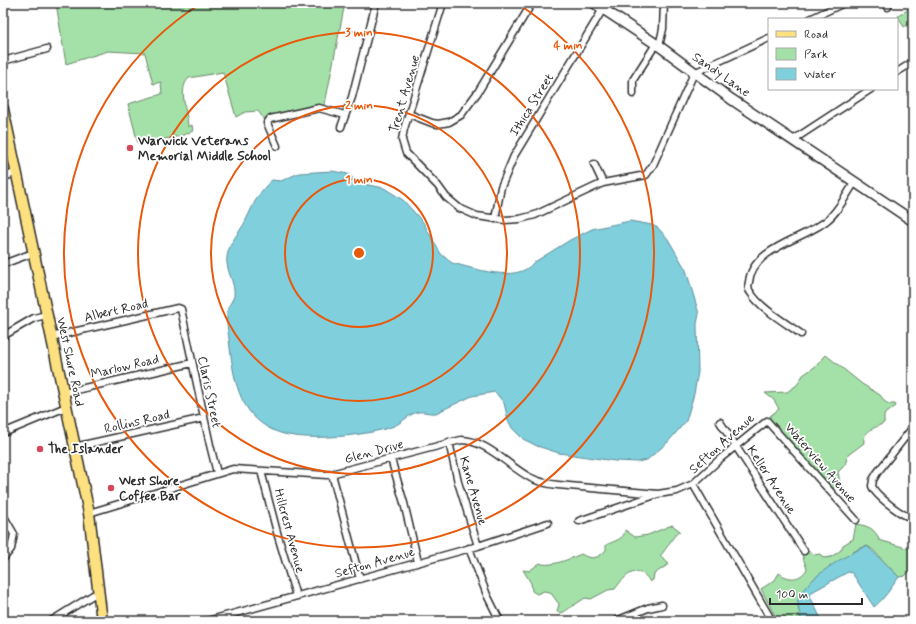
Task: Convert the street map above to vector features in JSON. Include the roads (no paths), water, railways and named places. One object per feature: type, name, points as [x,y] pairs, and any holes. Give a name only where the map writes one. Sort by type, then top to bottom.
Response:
[{"type":"main road","name":"Sandy Lane","points":[[594,3],[657,45],[694,73],[913,221]]},
{"type":"main road","name":"West Shore Road","points":[[3,109],[89,513],[100,594],[102,621]]},
{"type":"street","points":[[341,127],[352,96],[376,3]]},
{"type":"street","name":"Trent Avenue","points":[[444,3],[402,140],[406,153],[420,166],[450,202],[467,212],[495,219],[515,220],[535,216],[603,183],[640,176],[649,172],[694,73]]},
{"type":"street","points":[[409,114],[438,124],[449,122],[461,115],[478,92],[532,3]]},
{"type":"street","points":[[633,94],[633,80],[657,45],[663,29],[664,5],[672,3]]},
{"type":"street","points":[[812,18],[844,3]]},
{"type":"street","name":"Ithica Street","points":[[495,219],[501,187],[514,156],[603,9]]},
{"type":"street","points":[[694,73],[768,38]]},
{"type":"street","points":[[3,61],[47,49]]},
{"type":"street","points":[[898,71],[913,62]]},
{"type":"street","points":[[793,140],[869,90]]},
{"type":"street","points":[[277,146],[267,123],[270,119],[319,108],[345,115]]},
{"type":"street","points":[[594,164],[603,183]]},
{"type":"street","points":[[3,178],[16,172]]},
{"type":"street","points":[[801,334],[758,301],[750,293],[748,284],[750,275],[758,262],[774,249],[816,229],[827,220],[855,182]]},
{"type":"street","points":[[3,264],[33,253]]},
{"type":"street","name":"Albert Road","points":[[51,337],[178,308],[182,315]]},
{"type":"street","points":[[3,336],[34,318],[46,315]]},
{"type":"street","name":"Claris Street","points":[[182,315],[217,473]]},
{"type":"street","name":"Marlow Road","points":[[63,393],[192,363]]},
{"type":"street","points":[[3,433],[66,407]]},
{"type":"street","name":"Rollins Road","points":[[74,447],[204,418]]},
{"type":"street","name":"Sefton Avenue","points":[[579,521],[658,494],[677,491],[693,484],[735,446],[767,420]]},
{"type":"street","name":"Waterview Avenue","points":[[767,420],[856,520]]},
{"type":"street","name":"Keller Avenue","points":[[720,422],[804,550]]},
{"type":"street","points":[[913,427],[876,473],[872,480],[872,486],[880,496],[907,517],[913,518]]},
{"type":"street","name":"Glen Drive","points":[[89,513],[217,473],[233,470],[316,475],[332,474],[391,459],[448,442],[461,440],[474,442],[530,478],[545,483],[658,494]]},
{"type":"street","name":"Kane Avenue","points":[[448,442],[458,482],[478,546]]},
{"type":"street","points":[[391,459],[418,562]]},
{"type":"street","name":"Hillcrest Avenue","points":[[261,471],[296,596]]},
{"type":"street","points":[[332,474],[360,579]]},
{"type":"street","points":[[693,484],[772,621]]},
{"type":"street","points":[[3,515],[12,527],[14,534],[14,542],[11,549],[3,559]]},
{"type":"street","name":"Sefton Avenue","points":[[206,621],[478,546],[548,523]]},
{"type":"street","points":[[469,548],[486,595],[500,621]]},
{"type":"street","points":[[51,621],[93,595],[100,594]]},
{"type":"street","points":[[616,621],[648,608],[662,606]]},
{"type":"water","points":[[332,171],[348,174],[358,183],[384,188],[403,200],[423,222],[441,254],[452,263],[494,273],[517,273],[526,269],[570,240],[592,229],[630,221],[652,225],[658,228],[668,239],[686,270],[699,314],[697,324],[698,372],[694,394],[686,421],[668,442],[647,460],[637,462],[615,461],[559,453],[537,446],[523,439],[512,428],[508,420],[504,403],[495,392],[472,396],[436,413],[415,413],[394,426],[368,433],[334,437],[301,437],[275,431],[262,424],[252,415],[245,404],[235,380],[227,324],[227,313],[234,296],[227,262],[228,251],[232,242],[244,225],[257,198],[272,180],[281,181],[299,173]]},
{"type":"water","points":[[867,546],[899,577],[878,604],[874,607],[852,573],[848,572],[812,592],[810,596],[822,621],[802,621],[798,608],[798,600],[801,593],[827,568]]},
{"type":"place","name":"Warwick Veterans Memorial Middle School","points":[[130,148]]},
{"type":"place","name":"The Islander","points":[[40,449]]},
{"type":"place","name":"West Shore Coffee Bar","points":[[111,488]]}]
